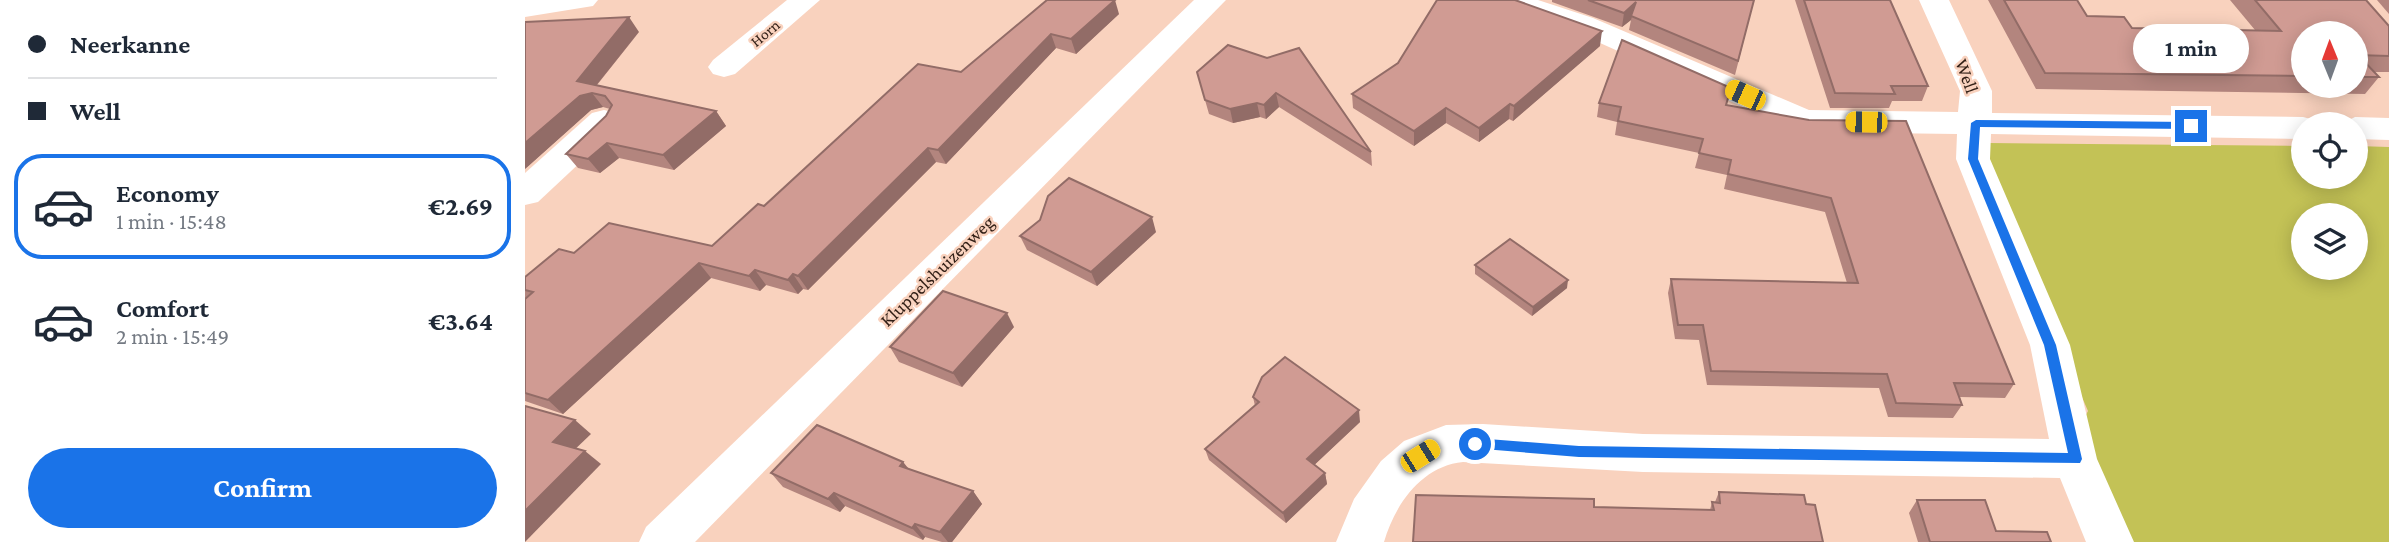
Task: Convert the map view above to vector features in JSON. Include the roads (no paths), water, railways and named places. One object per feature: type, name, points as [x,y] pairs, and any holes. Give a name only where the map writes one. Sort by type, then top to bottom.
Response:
[{"type":"street","points":[[525,8],[583,0]]},
{"type":"street","name":"Horn","points":[[724,67],[805,0]]},
{"type":"street","name":"Kluppelshuizenweg","points":[[663,542],[1211,0]]},
{"type":"street","points":[[1508,0],[1582,24],[1804,121],[2291,128]]},
{"type":"street","name":"Well","points":[[1934,0],[1976,91],[1973,159],[2050,345],[2075,459],[2110,542]]},
{"type":"street","points":[[525,193],[604,121]]},
{"type":"street","points":[[2368,128],[2389,129]]},
{"type":"street","points":[[1360,542],[1364,528],[1381,496],[1404,466],[1435,447],[1475,444],[1579,451],[2075,459]]}]
